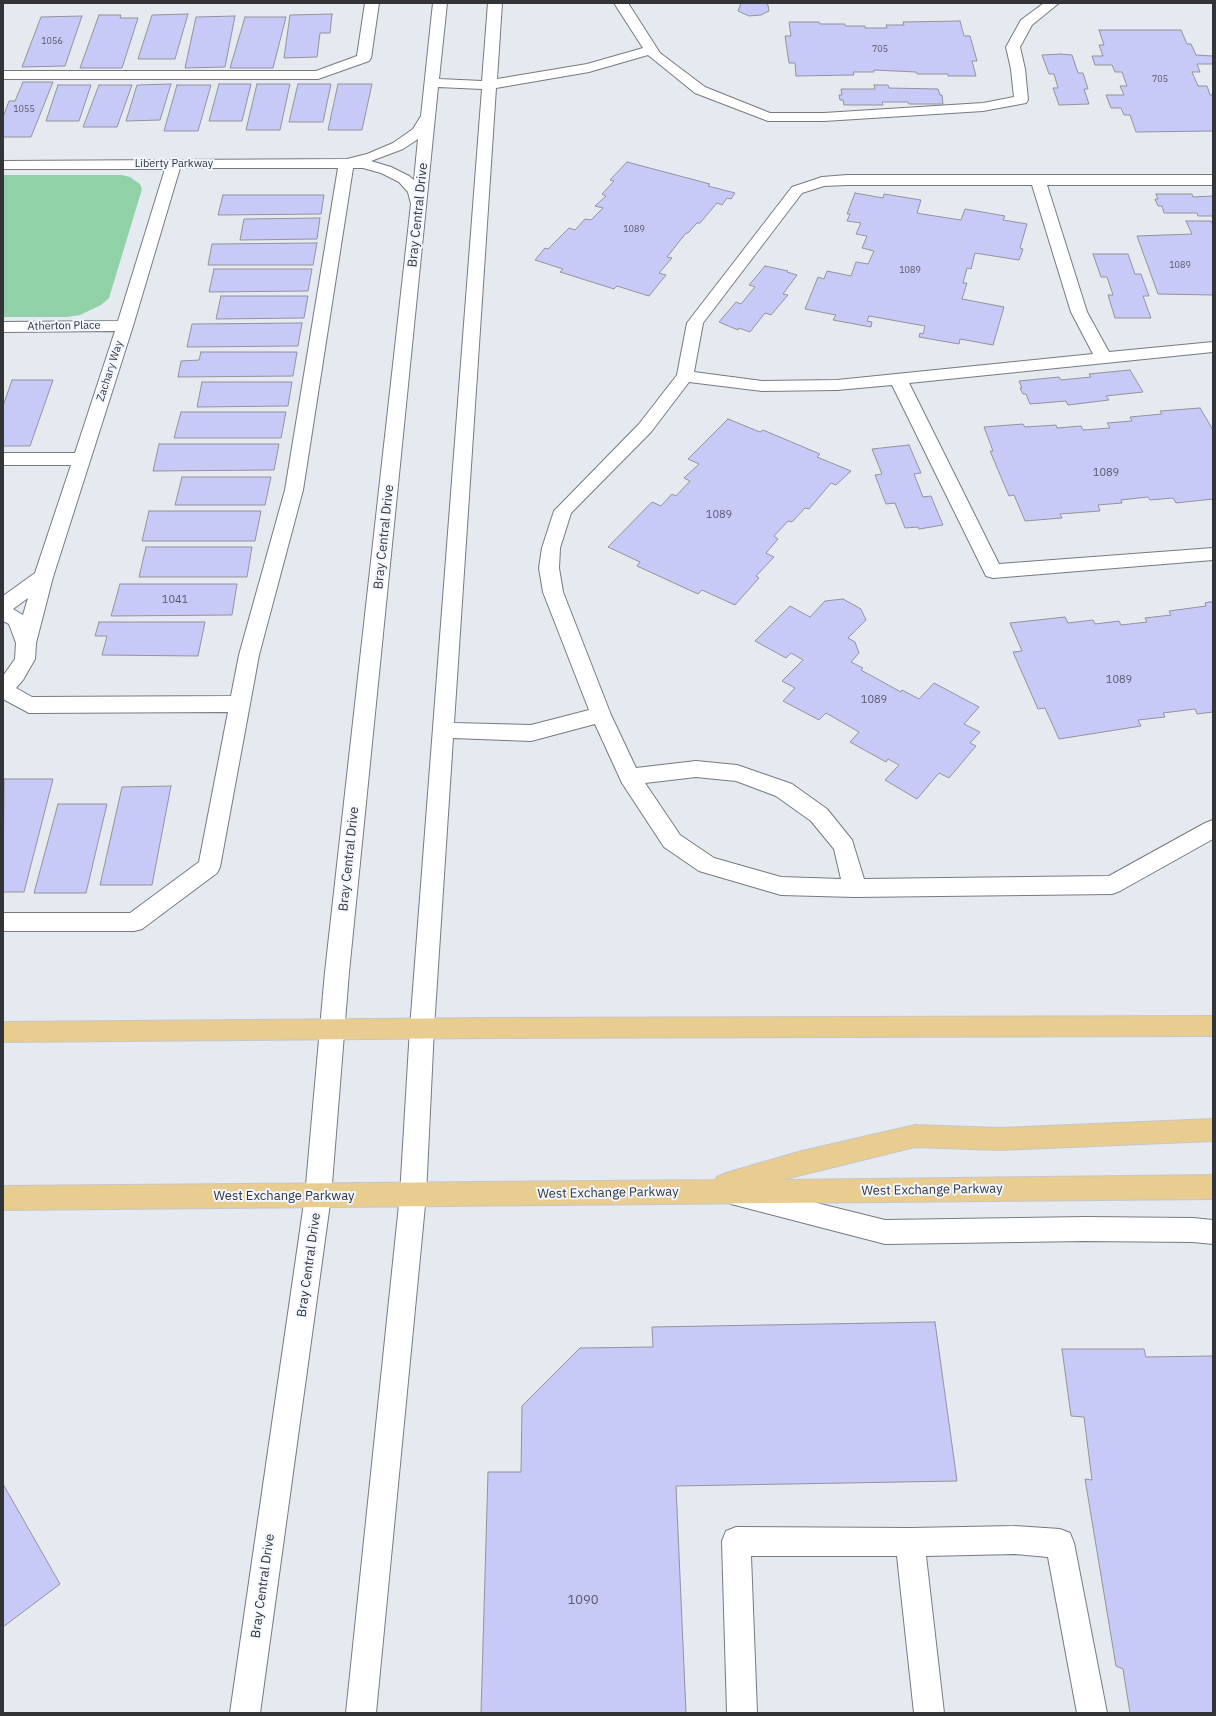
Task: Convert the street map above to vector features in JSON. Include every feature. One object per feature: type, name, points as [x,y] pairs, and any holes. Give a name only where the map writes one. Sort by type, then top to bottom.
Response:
[{"type":"main road","points":[[3,1032],[422,1028],[1213,1026]]},
{"type":"main road","points":[[712,1192],[802,1162],[915,1136],[1000,1139],[1213,1130]]},
{"type":"main road","name":"West Exchange Parkway","points":[[3,1198],[1213,1187]]},
{"type":"street","points":[[3,75],[318,74],[364,58],[372,3]]},
{"type":"street","name":"Bray Central Drive","points":[[245,1713],[318,1196],[332,1029],[440,3]]},
{"type":"street","points":[[361,1713],[413,1195],[422,1028],[495,3]]},
{"type":"street","points":[[621,3],[655,56],[700,90],[768,117],[824,117],[983,108],[1021,100],[1018,68],[1013,47],[1026,23],[1052,3]]},
{"type":"street","points":[[431,83],[489,85],[589,68],[651,50]]},
{"type":"street","name":"Liberty Parkway","points":[[346,162],[371,157],[398,146],[418,132],[428,116]]},
{"type":"street","points":[[3,922],[134,922],[209,867],[249,655],[294,490],[346,162]]},
{"type":"street","name":"Liberty Parkway","points":[[3,165],[346,162],[364,164],[386,170],[404,179],[415,191],[418,206]]},
{"type":"street","name":"Zachary Way","points":[[3,689],[16,675],[25,659],[26,642],[43,578],[125,326],[174,164]]},
{"type":"street","points":[[1210,838],[1112,885],[855,888],[781,886],[707,865],[672,841],[629,777],[601,715],[553,592],[549,568],[551,548],[563,511],[645,428],[685,376],[695,323],[797,190],[822,182],[847,180],[1213,180]]},
{"type":"street","points":[[1038,180],[1078,312],[1104,358]]},
{"type":"street","name":"Atherton Place","points":[[3,327],[125,326]]},
{"type":"street","points":[[685,376],[762,386],[837,385],[1213,347]]},
{"type":"street","points":[[898,379],[993,571],[1213,554]]},
{"type":"street","points":[[3,459],[82,459]]},
{"type":"street","points":[[3,606],[43,578]]},
{"type":"street","points":[[3,612],[17,620],[26,642]]},
{"type":"street","points":[[3,689],[29,705],[240,704]]},
{"type":"street","points":[[443,730],[531,733],[601,715]]},
{"type":"street","points":[[629,777],[696,769],[737,773],[784,790],[819,815],[844,846],[855,888]]},
{"type":"street","points":[[712,1192],[885,1232],[1085,1228],[1193,1230],[1213,1232]]},
{"type":"street","points":[[742,1713],[736,1541],[910,1542],[1015,1540],[1060,1544],[1092,1713]]},
{"type":"street","points":[[910,1542],[929,1713]]},
{"type":"green space","points":[[3,175],[122,175],[130,177],[140,184],[142,189],[109,298],[101,305],[80,315],[67,317],[3,317]]},
{"type":"building","points":[[741,3],[765,3],[768,5],[769,11],[761,15],[749,16],[738,11]]},
{"type":"building","points":[[188,14],[175,59],[138,59],[152,15]]},
{"type":"building","points":[[332,14],[330,33],[320,33],[317,57],[284,58],[290,15]]},
{"type":"building","points":[[99,15],[121,15],[120,18],[138,18],[122,68],[80,68]]},
{"type":"building","points":[[82,16],[65,66],[22,67],[41,17]]},
{"type":"building","points":[[235,16],[225,67],[185,68],[196,17]]},
{"type":"building","points":[[245,17],[286,17],[273,68],[230,68]]},
{"type":"building","points":[[960,21],[964,36],[970,36],[977,61],[972,61],[976,76],[948,76],[948,74],[917,74],[916,72],[874,70],[874,72],[853,72],[854,75],[796,76],[795,63],[789,63],[785,36],[791,36],[789,22],[819,22],[820,24],[865,26],[865,28],[887,28],[886,25],[904,25],[903,22]]},
{"type":"building","points":[[1099,30],[1181,30],[1187,44],[1191,44],[1196,55],[1213,56],[1213,64],[1197,64],[1200,72],[1192,72],[1198,86],[1207,86],[1210,95],[1213,95],[1213,131],[1136,132],[1130,115],[1124,115],[1121,108],[1111,108],[1106,95],[1124,95],[1120,86],[1127,86],[1122,72],[1115,72],[1112,65],[1095,65],[1092,56],[1103,56],[1099,45],[1104,45]]},
{"type":"building","points":[[1042,55],[1072,55],[1078,73],[1083,73],[1088,89],[1084,89],[1089,104],[1059,105],[1053,88],[1058,88],[1054,74],[1049,74]]},
{"type":"building","points":[[23,82],[53,82],[31,137],[3,137],[3,117],[9,101],[15,101]]},
{"type":"building","points":[[171,84],[160,120],[126,121],[137,85]]},
{"type":"building","points":[[219,84],[251,84],[242,121],[209,121]]},
{"type":"building","points":[[257,84],[290,84],[280,130],[246,130]]},
{"type":"building","points":[[298,84],[331,84],[323,122],[289,122]]},
{"type":"building","points":[[338,84],[372,84],[362,130],[328,130]]},
{"type":"building","points":[[58,85],[91,85],[79,121],[46,121]]},
{"type":"building","points":[[99,85],[132,85],[117,127],[83,127]]},
{"type":"building","points":[[177,85],[211,85],[198,131],[164,131]]},
{"type":"building","points":[[874,85],[888,85],[889,88],[938,89],[940,95],[942,95],[943,104],[882,102],[883,105],[844,105],[843,100],[840,100],[839,95],[842,95],[841,89],[875,89]]},
{"type":"building","points":[[627,162],[710,184],[708,186],[735,193],[731,199],[727,198],[722,205],[717,203],[700,223],[697,223],[688,233],[686,233],[667,257],[672,258],[659,273],[666,275],[649,296],[617,286],[614,289],[560,272],[563,269],[535,260],[545,248],[548,249],[569,228],[575,230],[585,219],[591,220],[603,208],[595,206],[606,196],[602,194],[614,181],[610,180]]},
{"type":"building","points":[[855,193],[883,198],[884,194],[921,200],[917,213],[922,214],[961,220],[965,209],[1005,216],[1003,220],[1027,224],[1020,248],[1023,249],[1019,260],[975,253],[971,269],[967,268],[963,283],[967,283],[962,299],[1004,307],[993,345],[960,339],[959,344],[919,337],[920,333],[923,334],[925,326],[869,316],[867,321],[872,322],[871,327],[833,320],[836,315],[805,309],[818,277],[824,279],[827,271],[851,276],[856,262],[868,264],[874,251],[862,248],[867,236],[856,234],[861,223],[847,221],[850,214],[847,214]]},
{"type":"building","points":[[1156,194],[1192,194],[1193,197],[1213,196],[1213,216],[1198,216],[1197,213],[1164,213],[1162,206],[1158,206],[1155,199],[1158,199]]},
{"type":"building","points":[[223,195],[324,195],[321,214],[218,215]]},
{"type":"building","points":[[320,218],[317,239],[240,240],[244,219]]},
{"type":"building","points":[[1186,221],[1211,221],[1213,225],[1213,295],[1158,294],[1137,236],[1192,234]]},
{"type":"building","points":[[317,243],[313,265],[208,265],[212,244]]},
{"type":"building","points":[[1093,254],[1128,254],[1135,274],[1141,274],[1149,296],[1143,296],[1151,318],[1115,318],[1108,295],[1113,295],[1107,277],[1101,277]]},
{"type":"building","points":[[765,266],[788,271],[787,272],[797,275],[783,294],[788,295],[771,315],[765,313],[750,332],[739,328],[738,330],[719,322],[736,302],[741,304],[755,287],[749,285]]},
{"type":"building","points":[[214,269],[312,269],[308,291],[209,292]]},
{"type":"building","points":[[221,296],[308,296],[304,318],[216,319]]},
{"type":"building","points":[[302,323],[298,346],[187,347],[192,324]]},
{"type":"building","points":[[201,352],[297,352],[293,376],[178,377],[181,361],[199,360]]},
{"type":"building","points":[[1130,370],[1143,392],[1106,396],[1109,400],[1068,405],[1066,401],[1030,404],[1026,394],[1023,394],[1020,388],[1022,388],[1019,381],[1059,377],[1061,380],[1091,377],[1089,374]]},
{"type":"building","points":[[12,380],[53,380],[30,446],[3,446],[3,406]]},
{"type":"building","points":[[202,382],[292,382],[288,406],[197,407]]},
{"type":"building","points":[[1200,408],[1213,430],[1213,499],[1176,503],[1173,498],[1150,500],[1148,497],[1121,500],[1122,503],[1098,505],[1100,511],[1060,514],[1062,518],[1025,521],[1014,495],[1009,496],[990,451],[993,451],[984,427],[1023,424],[1025,427],[1056,425],[1057,428],[1081,426],[1083,430],[1110,428],[1107,423],[1132,421],[1130,417],[1162,414],[1160,411]]},
{"type":"building","points":[[181,412],[286,412],[281,438],[174,438]]},
{"type":"building","points":[[728,419],[760,432],[763,430],[820,454],[817,457],[851,471],[836,485],[831,483],[809,509],[805,508],[792,522],[788,521],[774,536],[778,539],[766,553],[774,557],[756,576],[759,578],[735,605],[702,590],[698,594],[637,566],[640,562],[608,547],[652,502],[661,506],[672,494],[676,496],[690,481],[684,478],[699,464],[688,459]]},
{"type":"building","points":[[159,444],[279,444],[274,470],[153,471]]},
{"type":"building","points":[[909,445],[921,473],[914,474],[923,497],[931,496],[943,525],[919,529],[918,527],[905,528],[895,503],[886,504],[875,475],[882,474],[872,449]]},
{"type":"building","points":[[182,477],[271,477],[265,505],[175,505]]},
{"type":"building","points":[[149,511],[261,511],[255,541],[142,541]]},
{"type":"building","points":[[146,547],[252,547],[247,577],[139,577]]},
{"type":"building","points":[[120,584],[237,584],[232,615],[111,616]]},
{"type":"building","points":[[843,599],[861,609],[866,620],[848,638],[855,642],[859,653],[851,662],[863,668],[861,670],[901,692],[902,690],[919,699],[934,683],[979,707],[964,724],[980,732],[970,743],[976,746],[949,778],[939,773],[917,799],[885,780],[899,765],[888,759],[886,762],[850,742],[859,732],[826,713],[819,720],[783,701],[795,688],[782,681],[803,660],[791,653],[786,658],[755,641],[790,606],[810,617],[825,601]]},
{"type":"building","points":[[1213,602],[1213,712],[1197,714],[1195,709],[1163,713],[1165,717],[1138,720],[1141,726],[1059,739],[1045,708],[1038,709],[1013,652],[1022,651],[1010,623],[1065,617],[1068,623],[1093,620],[1095,624],[1119,621],[1121,625],[1147,622],[1145,618],[1171,615],[1169,611],[1206,606],[1205,603]]},
{"type":"building","points":[[99,622],[205,622],[198,656],[102,655],[107,636],[95,636]]},
{"type":"building","points":[[4,779],[53,779],[24,892],[3,892]]},
{"type":"building","points":[[171,786],[152,885],[100,885],[122,787]]},
{"type":"building","points":[[58,804],[107,804],[86,893],[34,893]]},
{"type":"building","points":[[935,1322],[957,1481],[676,1486],[686,1713],[481,1713],[488,1472],[521,1472],[522,1406],[580,1348],[653,1347],[652,1327]]},
{"type":"building","points":[[1062,1349],[1144,1349],[1146,1357],[1213,1356],[1213,1713],[1130,1713],[1123,1669],[1116,1666],[1085,1479],[1092,1480],[1084,1417],[1071,1416]]},
{"type":"building","points":[[3,1484],[60,1584],[3,1627]]}]
